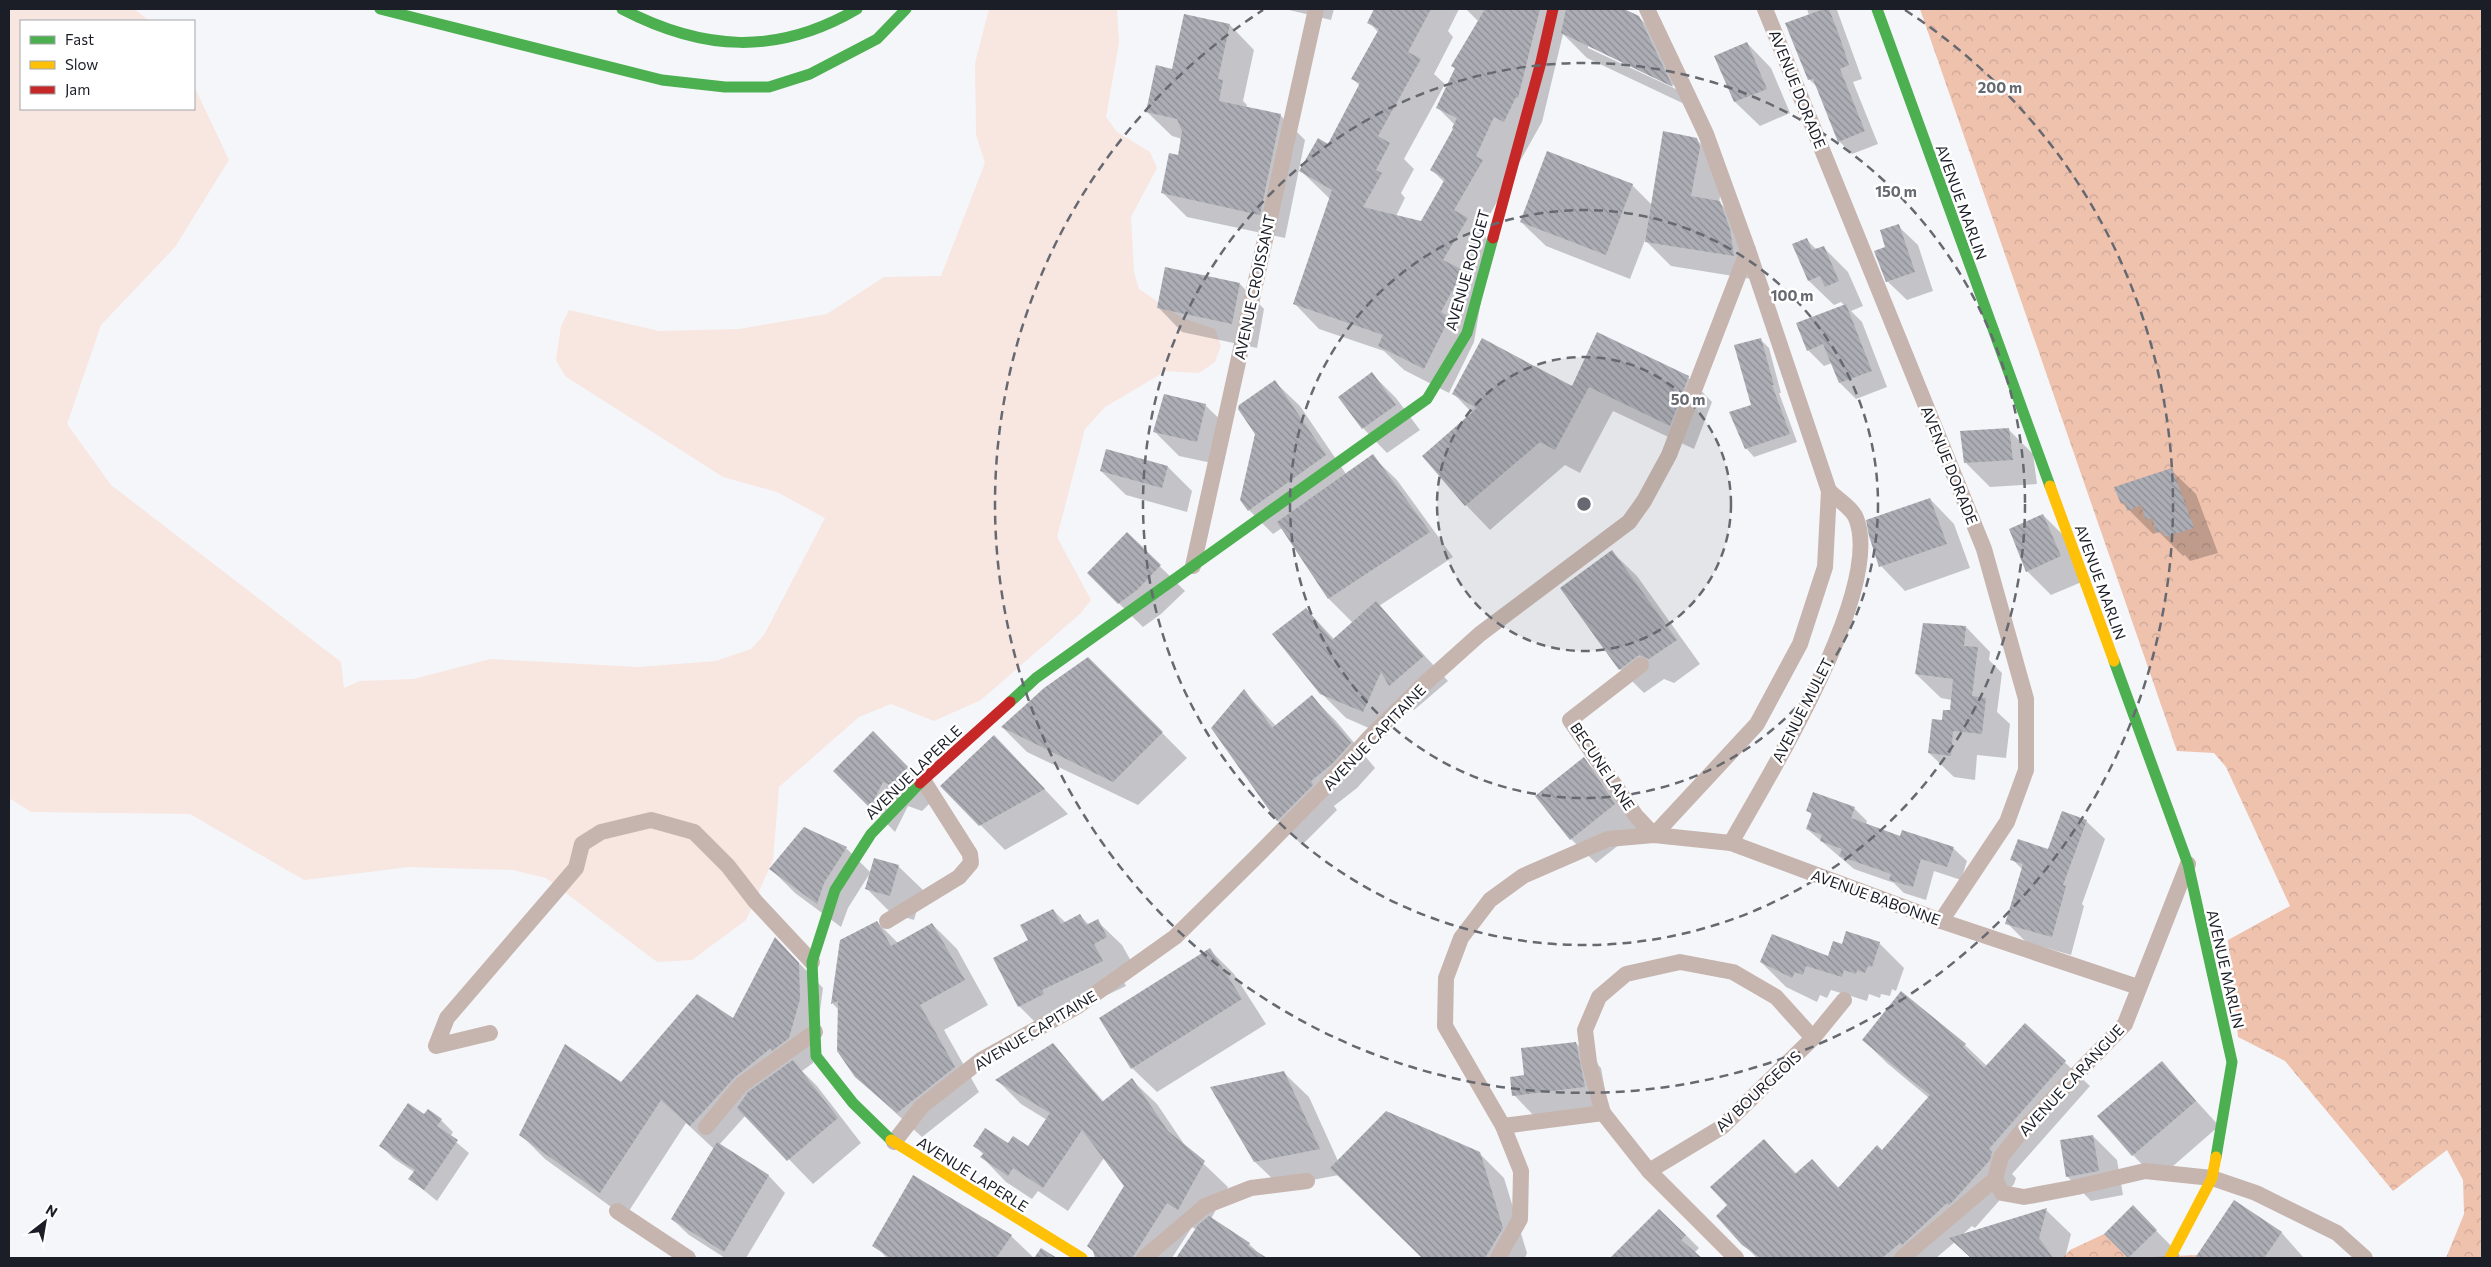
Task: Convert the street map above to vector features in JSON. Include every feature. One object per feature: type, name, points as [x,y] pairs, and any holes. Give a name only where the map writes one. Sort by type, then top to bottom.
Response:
[{"type":"street","points":[[380,9],[662,80],[725,87],[769,87],[810,74],[878,39],[906,9]]},
{"type":"street","points":[[622,9],[635,17],[680,34],[721,43],[777,40],[808,34],[857,9]]},
{"type":"street","name":"AVENUE CROISSANT","points":[[1193,566],[1316,9]]},
{"type":"street","name":"AVENUE ROUGET","points":[[1193,566],[1427,399],[1467,333],[1539,70],[1553,9]]},
{"type":"street","points":[[1647,9],[1706,134],[1748,250],[1829,491],[1824,567],[1800,644],[1757,724],[1654,834]]},
{"type":"street","name":"AVENUE DORADE","points":[[1765,9],[1984,550],[2026,700],[2026,770],[2006,822],[1941,921]]},
{"type":"street","name":"AVENUE MARLIN","points":[[1877,9],[2188,864],[2232,1062],[2212,1178],[2170,1258]]},
{"type":"street","name":"AVENUE CAPITAINE","points":[[894,1142],[922,1106],[980,1060],[1078,1006],[1176,937],[1422,686],[1480,634],[1629,522],[1644,501],[1669,455],[1748,250]]},
{"type":"street","name":"AVENUE MULET","points":[[1731,843],[1824,675],[1857,580],[1860,548],[1856,517],[1829,491]]},
{"type":"street","name":"AVENUE LAPERLE","points":[[1082,1258],[894,1142],[853,1103],[816,1056],[812,962],[835,890],[871,834],[923,780],[1036,678],[1193,566]]},
{"type":"street","name":"BECUNE LANE","points":[[1641,665],[1570,720],[1636,816],[1654,834]]},
{"type":"street","points":[[887,921],[959,877],[971,863],[970,854],[923,780]]},
{"type":"street","points":[[490,1033],[436,1046],[447,1018],[576,868],[582,844],[601,832],[651,820],[694,832],[728,866],[755,901],[812,962]]},
{"type":"street","name":"AVENUE BABONNE","points":[[1498,1258],[1520,1219],[1521,1171],[1503,1126],[1445,1026],[1446,978],[1461,938],[1490,900],[1523,876],[1608,839],[1654,834],[1731,843],[1941,921],[2138,987]]},
{"type":"street","name":"AVENUE CARANGUE","points":[[1995,1179],[2001,1157],[2020,1133],[2125,1024],[2188,864]]},
{"type":"street","name":"AV BOURGEOIS","points":[[1603,1113],[1589,1062],[1585,1030],[1599,997],[1626,974],[1680,962],[1733,972],[1776,998],[1814,1038]]},
{"type":"street","name":"AV BOURGEOIS","points":[[1649,1171],[1722,1128],[1814,1038],[1844,1000]]},
{"type":"street","points":[[706,1127],[741,1085],[815,1032]]},
{"type":"street","points":[[1503,1126],[1603,1113],[1649,1171],[1736,1258]]},
{"type":"street","points":[[1902,1258],[1995,1179],[2002,1193],[2024,1197],[2145,1171],[2212,1178],[2256,1194],[2337,1233],[2365,1258]]},
{"type":"street","points":[[1144,1258],[1205,1206],[1251,1188],[1306,1181]]},
{"type":"street","points":[[617,1211],[688,1258]]},
{"type":"shaded area","points":[[9,9],[134,9],[149,20],[20,20],[20,110],[195,110],[195,88],[229,160],[175,247],[101,325],[67,424],[111,485],[341,662],[344,688],[360,681],[414,679],[490,659],[639,667],[716,661],[751,649],[764,635],[825,518],[777,492],[723,477],[565,376],[556,360],[561,326],[569,310],[659,331],[739,329],[827,314],[884,277],[941,276],[985,163],[976,135],[975,63],[989,9],[1117,9],[1119,43],[1106,117],[1117,132],[1150,152],[1157,168],[1131,217],[1134,272],[1139,289],[1182,318],[1215,329],[1221,346],[1215,362],[1199,373],[1166,371],[1105,407],[1085,429],[1057,537],[1091,600],[1081,613],[981,700],[934,721],[891,704],[859,717],[779,787],[773,860],[746,920],[692,960],[657,962],[546,878],[513,870],[409,867],[304,880],[190,814],[31,812],[9,798]]},
{"type":"green space","points":[[1920,9],[2482,9],[2482,1258],[2446,1258],[2464,1214],[2463,1180],[2447,1150],[2393,1191],[2285,1061],[2238,1037],[2228,940],[2290,906],[2226,767],[2214,753],[2177,751]]},
{"type":"green space","points":[[2104,1234],[2128,1258],[2063,1258],[2070,1250]]},
{"type":"green space","points":[[2197,1255],[2202,1258],[2128,1258]]},
{"type":"building","points":[[1374,9],[1431,9],[1408,52],[1421,59],[1378,136],[1390,143],[1376,170],[1382,173],[1363,207],[1421,221],[1445,179],[1430,170],[1453,129],[1457,118],[1436,108],[1455,68],[1451,66],[1485,9],[1540,9],[1518,98],[1516,97],[1504,122],[1494,117],[1476,156],[1483,160],[1454,210],[1468,218],[1443,260],[1463,270],[1441,312],[1450,317],[1424,369],[1378,346],[1383,335],[1293,304],[1332,190],[1299,171],[1318,138],[1328,144],[1360,83],[1351,79],[1379,29],[1367,23]]},
{"type":"building","points":[[1566,9],[1624,9],[1639,16],[1673,87],[1561,33]]},
{"type":"building","points":[[1824,9],[1829,9],[1839,35],[1849,65],[1840,69],[1865,131],[1838,142],[1813,79],[1808,80],[1785,23]]},
{"type":"building","points":[[1184,14],[1230,24],[1218,79],[1223,80],[1219,101],[1281,114],[1260,215],[1161,193],[1169,153],[1178,155],[1182,131],[1177,119],[1146,112],[1156,65],[1172,69]]},
{"type":"building","points":[[1747,42],[1767,89],[1734,102],[1714,56]]},
{"type":"building","points":[[1663,131],[1697,138],[1700,148],[1691,196],[1720,201],[1730,229],[1734,256],[1645,242]]},
{"type":"building","points":[[1547,151],[1633,184],[1606,255],[1520,222]]},
{"type":"building","points":[[1899,224],[1915,272],[1886,282],[1874,251],[1885,247],[1880,230]]},
{"type":"building","points":[[1807,238],[1812,250],[1824,246],[1839,281],[1825,287],[1820,276],[1808,281],[1792,244]]},
{"type":"building","points":[[1165,267],[1240,283],[1232,324],[1157,308]]},
{"type":"building","points":[[1846,304],[1872,371],[1839,383],[1823,344],[1807,351],[1796,323]]},
{"type":"building","points":[[1597,332],[1689,376],[1670,426],[1589,387],[1555,450],[1540,442],[1465,506],[1422,456],[1477,408],[1452,394],[1482,338],[1572,386]]},
{"type":"building","points":[[1761,338],[1774,385],[1772,385],[1790,434],[1745,449],[1729,412],[1751,405],[1734,345]]},
{"type":"building","points":[[1372,372],[1396,405],[1362,429],[1338,397]]},
{"type":"building","points":[[1275,380],[1326,455],[1248,511],[1240,500],[1255,434],[1238,409],[1239,405]]},
{"type":"building","points":[[1164,394],[1206,404],[1197,442],[1153,432]]},
{"type":"building","points":[[2009,428],[2013,460],[1964,463],[1960,431]]},
{"type":"building","points":[[1106,449],[1168,466],[1162,488],[1100,471]]},
{"type":"building","points":[[1373,454],[1430,532],[1328,599],[1277,522]]},
{"type":"building","points":[[2172,468],[2194,528],[2165,537],[2162,531],[2157,533],[2152,518],[2146,520],[2141,505],[2127,511],[2125,502],[2121,504],[2114,487]]},
{"type":"building","points":[[1930,498],[1947,544],[1879,567],[1866,520]]},
{"type":"building","points":[[2043,514],[2061,556],[2026,572],[2009,529]]},
{"type":"building","points":[[1127,532],[1161,565],[1137,590],[1118,604],[1087,573]]},
{"type":"building","points":[[1612,550],[1677,640],[1649,659],[1639,655],[1619,670],[1560,588]]},
{"type":"building","points":[[1376,601],[1424,656],[1389,686],[1381,672],[1363,712],[1320,694],[1272,634],[1306,608],[1332,640]]},
{"type":"building","points":[[1923,623],[1966,626],[1964,646],[1978,647],[1972,696],[1986,698],[1982,734],[1953,731],[1951,756],[1928,753],[1932,719],[1942,720],[1943,710],[1950,710],[1953,679],[1915,674]]},
{"type":"building","points":[[1088,657],[1163,732],[1113,782],[1001,727],[1044,688]]},
{"type":"building","points":[[1244,689],[1272,728],[1312,695],[1351,743],[1332,764],[1311,781],[1313,785],[1277,821],[1211,728]]},
{"type":"building","points":[[873,731],[913,772],[897,788],[883,782],[870,808],[833,771]]},
{"type":"building","points":[[994,735],[1045,789],[979,826],[940,786]]},
{"type":"building","points":[[1584,757],[1615,804],[1570,840],[1535,796]]},
{"type":"building","points":[[1813,792],[1855,807],[1851,818],[1900,836],[1902,830],[1954,847],[1947,867],[1921,859],[1913,887],[1889,880],[1891,874],[1839,856],[1842,849],[1820,841],[1822,835],[1806,829],[1812,813],[1806,811]]},
{"type":"building","points":[[2062,811],[2087,820],[2063,885],[2066,886],[2052,937],[2005,924],[2023,864],[2010,860],[2018,839],[2048,849]]},
{"type":"building","points":[[804,827],[847,847],[824,883],[817,904],[769,869]]},
{"type":"building","points":[[874,858],[899,865],[890,896],[865,889]]},
{"type":"building","points":[[1053,909],[1061,924],[1080,914],[1086,925],[1098,919],[1107,937],[1094,944],[1103,961],[1042,990],[1044,994],[1018,1007],[993,958],[1028,940],[1020,925]]},
{"type":"building","points":[[877,921],[891,946],[932,923],[965,980],[920,1005],[955,1067],[897,1113],[855,1077],[837,1051],[838,1001],[831,1004],[840,940]]},
{"type":"building","points":[[1846,931],[1880,942],[1872,967],[1868,966],[1865,973],[1857,970],[1856,974],[1844,970],[1842,977],[1806,966],[1803,975],[1795,972],[1792,978],[1760,962],[1772,934],[1828,956],[1833,941],[1842,944]]},
{"type":"building","points":[[775,937],[799,963],[800,999],[789,1038],[772,1051],[771,1048],[735,1077],[690,1126],[661,1100],[600,1193],[519,1135],[565,1044],[621,1082],[697,994],[733,1018]]},
{"type":"building","points":[[1210,948],[1242,999],[1131,1069],[1099,1018]]},
{"type":"building","points":[[1901,991],[1966,1044],[1963,1047],[1984,1068],[2025,1023],[2066,1061],[1989,1149],[1992,1152],[1990,1160],[1954,1200],[1949,1205],[1947,1203],[1902,1245],[1900,1243],[1882,1258],[1761,1258],[1742,1245],[1716,1216],[1727,1205],[1710,1187],[1764,1139],[1795,1174],[1812,1159],[1838,1188],[1877,1145],[1882,1150],[1930,1095],[1862,1040]]},
{"type":"building","points":[[1576,1042],[1585,1087],[1512,1096],[1510,1077],[1524,1075],[1521,1048]]},
{"type":"building","points":[[1053,1043],[1102,1102],[1132,1078],[1168,1131],[1205,1161],[1178,1210],[1167,1203],[1132,1258],[1095,1258],[1093,1251],[1087,1246],[1124,1186],[1082,1130],[1043,1188],[1013,1168],[1008,1176],[980,1157],[984,1153],[973,1146],[985,1128],[1008,1143],[1013,1136],[1028,1146],[1050,1113],[995,1080]]},
{"type":"building","points":[[793,1060],[838,1118],[787,1161],[737,1108],[748,1092]]},
{"type":"building","points":[[2162,1061],[2196,1101],[2132,1156],[2097,1116]]},
{"type":"building","points":[[1284,1071],[1320,1149],[1254,1162],[1210,1087]]},
{"type":"building","points":[[408,1103],[424,1114],[428,1109],[442,1119],[437,1126],[458,1140],[424,1190],[408,1179],[415,1170],[379,1146]]},
{"type":"building","points":[[1386,1111],[1480,1152],[1503,1228],[1485,1258],[1422,1258],[1330,1168]]},
{"type":"building","points":[[2093,1135],[2099,1171],[2066,1177],[2060,1140]]},
{"type":"building","points":[[717,1142],[769,1175],[724,1252],[671,1219]]},
{"type":"building","points":[[913,1175],[1012,1235],[996,1258],[891,1258],[872,1246]]},
{"type":"building","points":[[2234,1200],[2282,1232],[2264,1258],[2195,1258]]},
{"type":"building","points":[[2133,1205],[2157,1230],[2128,1258],[2104,1234]]},
{"type":"building","points":[[2047,1208],[2039,1238],[2053,1258],[1971,1258],[1949,1238]]},
{"type":"building","points":[[1659,1209],[1686,1235],[1681,1240],[1702,1258],[1610,1258]]},
{"type":"building","points":[[1209,1216],[1250,1243],[1248,1246],[1267,1258],[1176,1258],[1198,1225]]},
{"type":"building","points":[[1041,1248],[1057,1258],[1034,1258]]},
{"type":"traffic: fast","points":[[380,9],[662,80],[725,87],[769,87],[810,74],[877,39],[906,9]]},
{"type":"traffic: fast","points":[[622,9],[652,23],[682,33],[711,40],[740,42],[769,41],[798,35],[827,24],[857,9]]},
{"type":"traffic: fast","points":[[1877,9],[2050,486]]},
{"type":"traffic: fast","points":[[1010,702],[1036,678],[1427,399],[1467,333],[1493,238]]},
{"type":"traffic: fast","points":[[2114,661],[2188,864],[2232,1062],[2216,1157]]},
{"type":"traffic: fast","points":[[891,1140],[853,1103],[816,1056],[812,962],[835,890],[871,834],[920,783]]},
{"type":"traffic: slow","points":[[2050,486],[2114,661]]},
{"type":"traffic: slow","points":[[891,1140],[1082,1258]]},
{"type":"traffic: slow","points":[[2170,1258],[2212,1178],[2216,1157]]},
{"type":"traffic: jam","points":[[1493,238],[1541,62],[1553,9]]},
{"type":"traffic: jam","points":[[920,783],[1010,702]]}]
